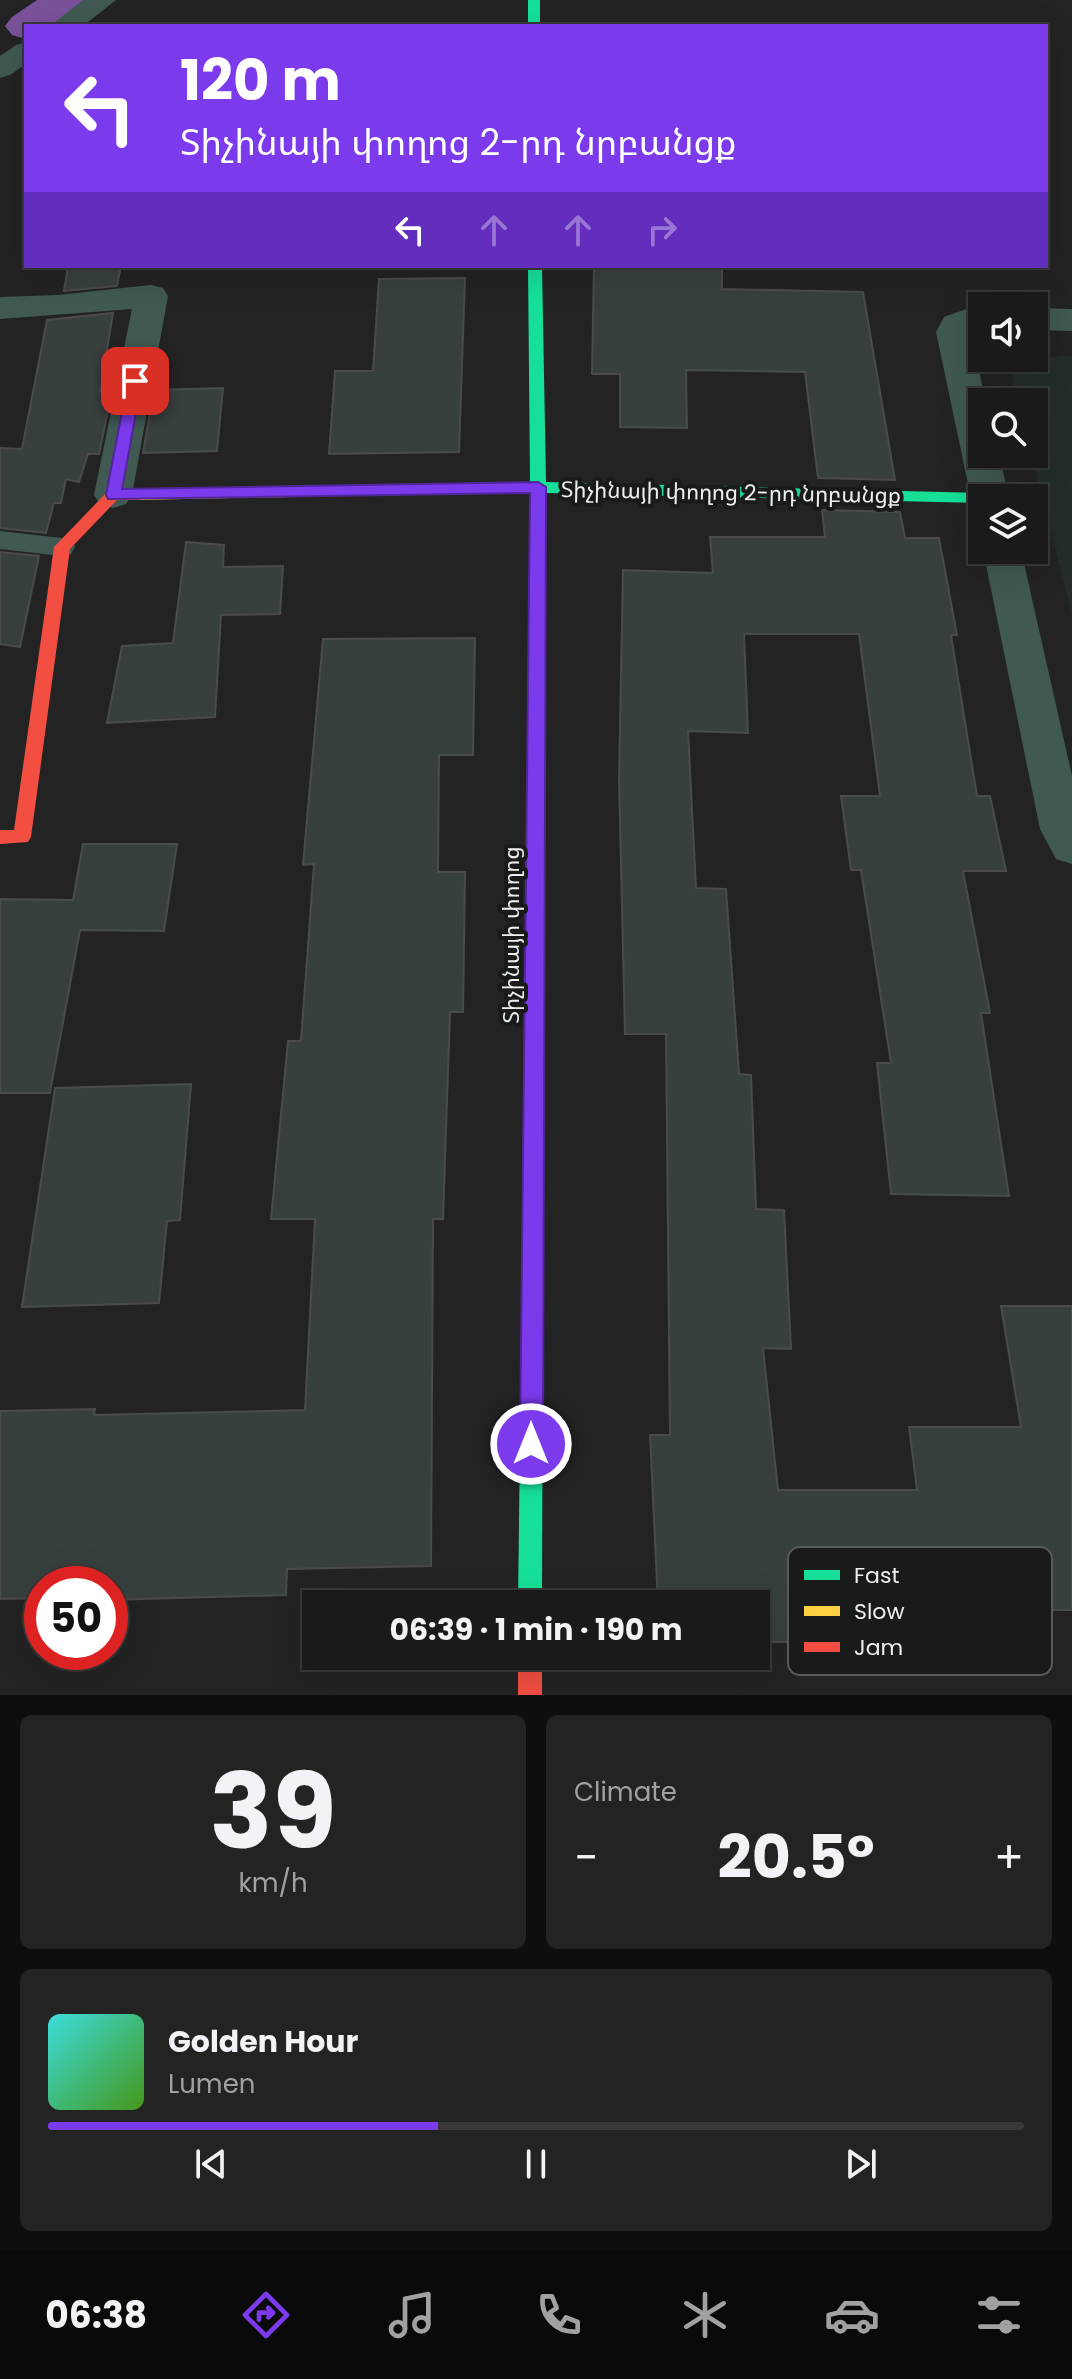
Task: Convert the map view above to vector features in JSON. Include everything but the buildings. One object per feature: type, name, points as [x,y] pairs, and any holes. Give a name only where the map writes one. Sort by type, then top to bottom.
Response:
[{"type":"main road","points":[[534,0],[534,24]]},
{"type":"main road","name":"Տիչինայի փողոց","points":[[530,1590],[538,487],[535,268]]},
{"type":"main road","name":"Տիչինայի փողոց 2-րդ նրբանցք","points":[[113,495],[538,487],[968,498]]},
{"type":"main road","points":[[0,837],[22,837],[62,547],[113,495]]},
{"type":"main road","points":[[530,1670],[530,1695]]},
{"type":"street","points":[[67,24],[102,0]]},
{"type":"street","points":[[0,69],[24,52]]},
{"type":"street","points":[[0,308],[58,306],[151,296],[113,495]]},
{"type":"street","points":[[968,319],[956,325],[953,332],[987,484]]},
{"type":"street","points":[[1048,319],[1072,320]]},
{"type":"street","points":[[1005,564],[1062,829],[1072,846]]},
{"type":"lane","points":[[0,540],[62,547]]},
{"type":"shaded area","points":[[1072,356],[1072,614],[1048,520],[1048,484],[1039,484],[1035,468],[1048,468],[1048,388],[1014,388],[1010,372],[1048,372],[1048,357]]},
{"type":"waterway","points":[[30,24],[65,0]]},
{"type":"traffic: fast","points":[[534,0],[534,24]]},
{"type":"traffic: fast","points":[[535,268],[538,487],[536,752]]},
{"type":"traffic: fast","points":[[532,487],[968,498]]},
{"type":"traffic: fast","points":[[530,1590],[535,954]]},
{"type":"traffic: slow","points":[[139,495],[532,487]]},
{"type":"traffic: jam","points":[[0,837],[22,837],[62,547],[113,495],[139,495]]},
{"type":"traffic: jam","points":[[535,954],[536,752]]},
{"type":"traffic: jam","points":[[530,1670],[530,1695]]},
{"type":"route","points":[[135,381],[113,495],[538,487],[531,1444]]}]
